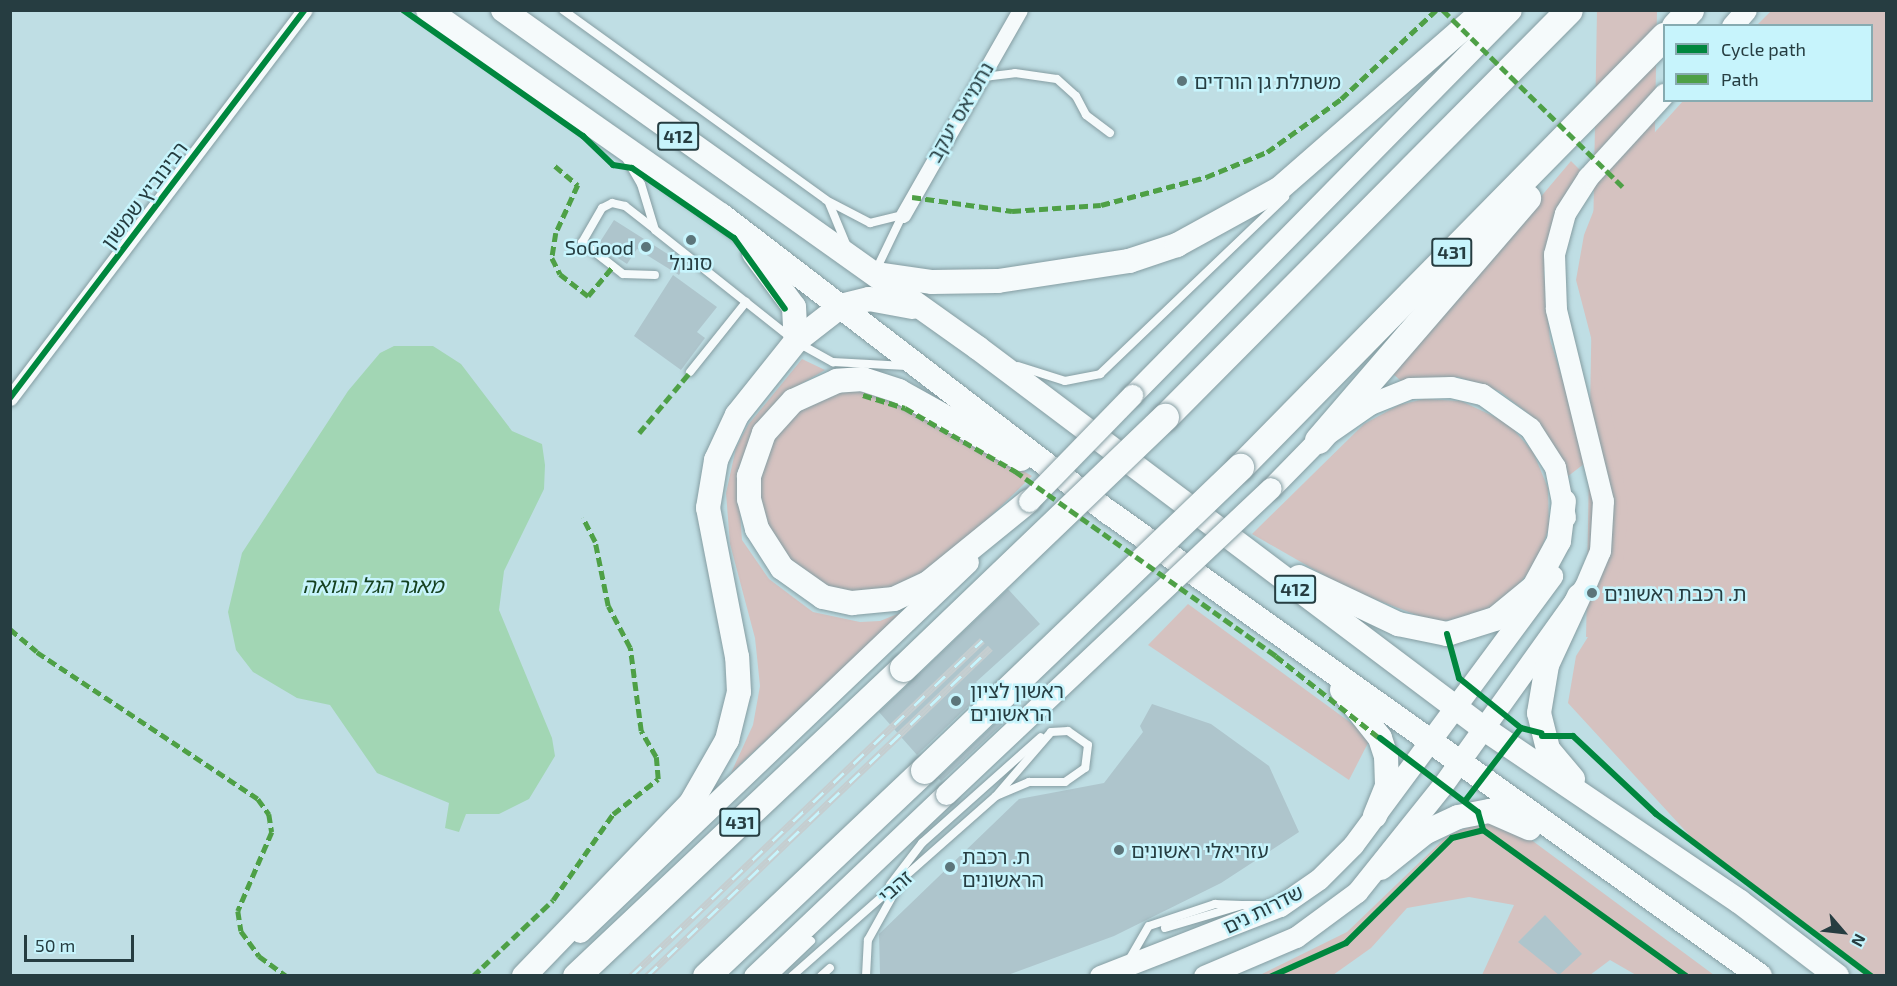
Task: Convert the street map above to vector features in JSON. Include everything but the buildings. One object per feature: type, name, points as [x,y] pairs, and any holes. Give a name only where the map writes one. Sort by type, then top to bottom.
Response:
[{"type":"highway","name":"431","points":[[576,975],[903,668],[1165,417],[1569,10]]},
{"type":"highway","points":[[1677,24],[1690,10]]},
{"type":"highway","name":"431","points":[[706,975],[1240,467],[1659,42]]},
{"type":"highway","points":[[1318,440],[1659,42]]},
{"type":"main road","name":"412","points":[[429,10],[721,215],[936,376],[1110,513],[1296,644],[1458,764],[1760,975]]},
{"type":"main road","name":"412","points":[[503,10],[978,348],[1211,526],[1484,728],[1837,975]]},
{"type":"main road","points":[[874,274],[955,284],[1129,261],[1188,240],[1249,209],[1366,119],[1484,10]]},
{"type":"main road","points":[[530,975],[883,647],[1511,10]]},
{"type":"main road","points":[[1734,24],[1746,10]]},
{"type":"main road","name":"שדרות נים","points":[[1204,975],[1316,925],[1381,868],[1579,596],[1600,552],[1604,501],[1558,320],[1554,254],[1565,213],[1588,177],[1663,96]]},
{"type":"main road","points":[[721,215],[786,290],[796,315],[796,341]]},
{"type":"main road","points":[[524,975],[691,803],[727,740],[739,692],[737,657],[710,531],[710,483],[737,416],[796,341],[841,306],[868,299],[927,312]]},
{"type":"main road","points":[[1029,501],[928,583],[894,598],[852,603],[823,597],[782,568],[757,529],[749,499],[749,476],[764,433],[793,401],[837,381],[863,380],[899,391],[1110,513]]},
{"type":"main road","name":"שדרות נים","points":[[754,975],[1271,488],[1318,440],[1390,394],[1429,386],[1465,389],[1501,404],[1530,428],[1556,467],[1564,501],[1564,539],[1546,587],[1375,816],[1332,867],[1280,906],[1100,975]]},
{"type":"main road","points":[[1211,526],[1366,611],[1447,634],[1495,619],[1534,587],[1559,541],[1564,501]]},
{"type":"main road","points":[[1579,596],[1547,665],[1541,733],[1573,779],[1619,821]]},
{"type":"main road","points":[[1296,644],[1380,738],[1388,771],[1375,816]]},
{"type":"main road","points":[[1381,868],[1443,823],[1490,812],[1622,879]]},
{"type":"street","name":"רבינוביץ שמשון","points":[[10,398],[304,10]]},
{"type":"street","name":"נחמיאס יעקב","points":[[903,215],[957,111],[984,77],[1020,10]]},
{"type":"lane","points":[[563,10],[826,200],[870,223],[903,215]]},
{"type":"lane","points":[[984,77],[1015,73],[1057,79],[1077,96],[1086,115],[1110,133]]},
{"type":"lane","points":[[978,348],[1046,379],[1085,380],[1100,374],[1366,119]]},
{"type":"lane","points":[[617,143],[641,184],[655,230]]},
{"type":"lane","points":[[826,200],[854,261]]},
{"type":"lane","points":[[655,275],[623,274],[582,242],[602,208],[612,204],[625,206],[796,341],[833,362],[896,364],[936,376]]},
{"type":"lane","points":[[874,274],[903,215]]},
{"type":"lane","points":[[690,372],[746,302]]},
{"type":"lane","points":[[879,900],[922,843],[1027,744],[1051,732],[1068,731],[1089,745],[1085,768],[1065,782],[1029,782],[996,796]]},
{"type":"lane","points":[[996,796],[1051,732]]},
{"type":"lane","name":"זהבי","points":[[792,975],[996,796]]},
{"type":"lane","points":[[866,975],[867,939],[902,880]]},
{"type":"lane","points":[[1125,966],[1149,926],[1215,903],[1280,906]]},
{"type":"lane","points":[[1166,928],[1242,905]]},
{"type":"lane","points":[[774,975],[811,941]]},
{"type":"lane","points":[[821,975],[830,968]]},
{"type":"shaded area","points":[[1597,10],[1657,11],[1646,638],[1586,637]]},
{"type":"shaded area","points":[[1771,11],[1886,11],[1886,975],[1864,975],[1702,849],[1568,703],[1576,656],[1603,613],[1623,564],[1628,512],[1618,441],[1576,280],[1584,235],[1601,192],[1682,102],[1873,102],[1873,24],[1758,24]]},
{"type":"shaded area","points":[[1571,161],[1581,171],[1544,271],[1550,340],[1589,460],[1567,477],[1529,414],[1499,391],[1458,377],[1401,381],[1392,373]]},
{"type":"shaded area","points":[[802,359],[825,370],[782,395],[738,484],[742,540],[769,579],[813,612],[860,622],[880,621],[905,611],[731,773],[753,725],[760,686],[755,638],[730,544],[726,493],[736,448],[748,425]]},
{"type":"shaded area","points":[[839,390],[868,390],[913,407],[1032,476],[945,561],[891,590],[840,593],[802,575],[765,526],[758,477],[771,438],[799,408]]},
{"type":"shaded area","points":[[1424,399],[1461,401],[1508,423],[1533,452],[1548,488],[1549,527],[1537,563],[1507,598],[1473,617],[1435,622],[1348,589],[1252,534],[1364,424],[1399,405]]},
{"type":"shaded area","points":[[1188,604],[1358,728],[1369,741],[1349,780],[1148,645]]},
{"type":"shaded area","points":[[1483,821],[1530,839],[1714,975],[1636,975],[1610,960],[1590,975],[1482,975],[1514,905],[1469,897],[1407,908],[1371,948],[1333,975],[1258,976],[1347,932],[1447,836]]},
{"type":"water","name":"מאגר הגל הגואה","points":[[394,346],[433,346],[461,364],[512,431],[542,444],[545,465],[544,489],[504,571],[499,610],[552,738],[555,756],[529,799],[499,814],[466,814],[459,832],[445,828],[449,803],[377,773],[330,705],[297,698],[253,672],[236,650],[228,612],[242,553],[348,391],[380,353]]},
{"type":"railway","points":[[631,976],[982,640]]},
{"type":"railway","points":[[647,976],[990,648]]},
{"type":"marked path","points":[[912,197],[1012,211],[1101,205],[1206,177],[1267,152],[1341,99],[1436,10]]},
{"type":"marked path","points":[[1443,10],[1624,188]]},
{"type":"marked path","points":[[555,166],[578,185],[556,233],[552,258],[560,274],[588,296],[612,267]]},
{"type":"marked path","points":[[639,433],[690,372]]},
{"type":"marked path","points":[[863,395],[905,408],[1015,471],[1276,656],[1382,740]]},
{"type":"marked path","points":[[473,976],[553,900],[613,814],[658,779],[656,757],[641,731],[630,648],[608,606],[595,542],[583,518]]},
{"type":"marked path","points":[[10,629],[37,652],[258,799],[269,814],[272,832],[238,911],[241,931],[259,956],[287,976]]},
{"type":"cycle path","points":[[10,398],[304,10]]},
{"type":"cycle path","points":[[403,10],[583,136],[613,165],[632,168],[734,238],[785,309]]},
{"type":"cycle path","points":[[1447,634],[1459,678],[1521,728],[1541,733]]},
{"type":"cycle path","points":[[1465,801],[1521,728]]},
{"type":"cycle path","points":[[1542,736],[1573,736],[1656,814],[1871,976]]},
{"type":"cycle path","points":[[1380,738],[1478,812],[1483,830]]},
{"type":"cycle path","points":[[1272,976],[1346,943],[1452,838],[1483,830],[1686,976]]},
{"type":"place","name":"משתלת גן הורדים","points":[[1182,81]]},
{"type":"place","name":"סונול","points":[[691,240]]},
{"type":"place","name":"SoGood","points":[[646,247]]},
{"type":"place","name":"ת. רכבת ראשונים","points":[[1592,593]]},
{"type":"place","name":"ראשון לציון הראשונים","points":[[956,701]]},
{"type":"place","name":"עזריאלי ראשונים","points":[[1119,850]]},
{"type":"place","name":"ת. רכבת הראשונים","points":[[950,867]]}]
